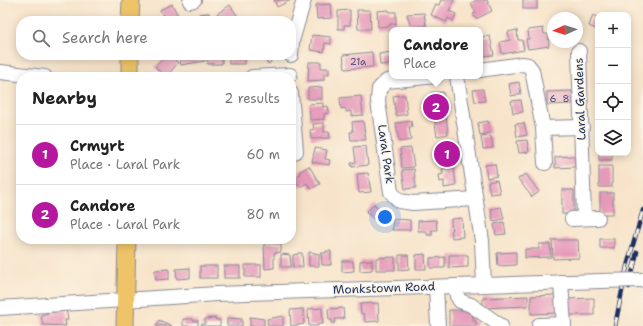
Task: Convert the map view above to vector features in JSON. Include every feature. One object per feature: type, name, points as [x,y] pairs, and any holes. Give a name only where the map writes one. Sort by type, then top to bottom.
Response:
[{"type":"main road","points":[[130,16],[131,0]]},
{"type":"main road","points":[[130,60],[130,72]]},
{"type":"main road","points":[[125,326],[127,244]]},
{"type":"street","points":[[296,27],[304,0]]},
{"type":"street","name":"Laral Gardens","points":[[579,51],[585,219]]},
{"type":"street","points":[[290,72],[291,60]]},
{"type":"street","points":[[483,70],[522,64],[528,65],[532,70],[543,128],[545,163]]},
{"type":"street","points":[[0,72],[16,74]]},
{"type":"street","name":"Laral Park","points":[[407,79],[387,81],[379,89],[378,101],[391,192],[400,201],[413,203],[475,199]]},
{"type":"street","points":[[457,79],[482,241],[484,284]]},
{"type":"street","points":[[543,128],[582,127]]},
{"type":"street","name":"Monkstown Road","points":[[0,308],[217,294],[436,287],[484,284],[643,280]]},
{"type":"street","points":[[539,326],[564,325],[561,282]]},
{"type":"street","points":[[456,286],[457,296],[460,301],[472,305],[500,326]]},
{"type":"street","points":[[436,287],[438,326]]},
{"type":"building","points":[[274,0],[291,0],[277,7]]},
{"type":"building","points":[[441,0],[454,0],[449,11],[456,14],[453,21],[448,18],[446,22],[431,15],[436,4],[439,5]]},
{"type":"building","points":[[477,0],[487,0],[492,11],[476,19],[473,14],[476,13],[471,3]]},
{"type":"building","points":[[523,0],[537,0],[537,9],[523,9]]},
{"type":"building","points":[[172,4],[178,16],[163,16],[160,10]]},
{"type":"building","points":[[331,4],[332,18],[317,19],[316,5]]},
{"type":"building","points":[[230,5],[238,16],[218,16],[217,14]]},
{"type":"building","points":[[350,10],[350,25],[344,25],[344,29],[338,29],[338,11]]},
{"type":"building","points":[[357,10],[370,10],[371,29],[358,29]]},
{"type":"building","points":[[389,10],[389,12],[396,12],[396,24],[378,27],[377,11]]},
{"type":"building","points":[[209,13],[209,16],[199,16],[199,14]]},
{"type":"building","points":[[424,13],[426,26],[411,27],[407,14]]},
{"type":"building","points":[[593,15],[595,16],[595,29],[589,26]]},
{"type":"building","points":[[543,28],[544,34],[547,34],[547,46],[528,49],[526,39],[529,39],[528,30]]},
{"type":"building","points":[[517,30],[518,40],[522,40],[524,50],[502,54],[500,42],[510,40],[508,32]]},
{"type":"building","points":[[312,35],[331,37],[331,44],[325,43],[324,52],[310,50]]},
{"type":"building","points":[[490,36],[494,55],[483,56],[483,37]]},
{"type":"building","points":[[372,52],[373,67],[345,69],[343,55]]},
{"type":"building","points":[[389,52],[389,64],[380,65],[379,54]]},
{"type":"building","points":[[161,60],[175,60],[178,63],[170,72],[160,72],[155,67]]},
{"type":"building","points":[[180,60],[205,60],[205,61],[181,65]]},
{"type":"building","points":[[208,60],[222,60],[222,64],[208,64]]},
{"type":"building","points":[[229,60],[245,60],[245,64],[229,64]]},
{"type":"building","points":[[263,60],[272,60],[269,64]]},
{"type":"building","points":[[309,62],[321,62],[321,68],[329,68],[329,74],[324,74],[324,80],[308,81]]},
{"type":"building","points":[[519,82],[521,94],[511,96],[509,84]]},
{"type":"building","points":[[322,87],[322,99],[308,99],[308,88]]},
{"type":"building","points":[[483,89],[485,101],[475,102],[473,90]]},
{"type":"building","points":[[572,91],[573,104],[547,105],[547,92]]},
{"type":"building","points":[[443,92],[446,111],[428,113],[427,102],[432,102],[431,93]]},
{"type":"building","points":[[405,95],[407,114],[396,116],[393,96]]},
{"type":"building","points":[[361,96],[363,115],[351,116],[351,111],[346,112],[346,108],[341,109],[340,98]]},
{"type":"building","points":[[521,100],[523,112],[513,113],[511,101]]},
{"type":"building","points":[[323,103],[323,107],[328,106],[329,113],[324,114],[324,119],[310,120],[309,104]]},
{"type":"building","points":[[446,115],[448,134],[437,136],[434,117]]},
{"type":"building","points":[[363,121],[366,140],[351,140],[350,132],[353,132],[352,122]]},
{"type":"building","points":[[411,121],[412,127],[409,127],[411,140],[399,142],[396,123]]},
{"type":"building","points":[[488,121],[490,133],[480,135],[478,123]]},
{"type":"building","points":[[324,123],[324,132],[329,132],[330,138],[311,139],[310,130],[314,129],[313,124]]},
{"type":"building","points":[[524,123],[527,135],[517,137],[515,124]]},
{"type":"building","points":[[491,136],[493,148],[483,149],[481,137]]},
{"type":"building","points":[[527,140],[529,152],[519,153],[517,141]]},
{"type":"building","points":[[452,144],[454,163],[442,165],[440,145]]},
{"type":"building","points":[[366,146],[368,165],[352,167],[351,163],[356,162],[354,147]]},
{"type":"building","points":[[315,148],[327,150],[325,159],[330,160],[329,165],[312,162]]},
{"type":"building","points":[[411,148],[414,167],[402,168],[400,149]]},
{"type":"building","points":[[574,156],[575,167],[555,168],[555,157]]},
{"type":"building","points":[[599,156],[612,156],[612,160],[599,160]]},
{"type":"building","points":[[495,164],[497,176],[487,178],[485,165]]},
{"type":"building","points":[[309,166],[320,184],[311,189],[307,183],[300,187],[296,181],[296,177],[300,174],[299,172]]},
{"type":"building","points":[[599,166],[612,166],[612,187],[599,187]]},
{"type":"building","points":[[454,167],[456,186],[444,188],[444,181],[440,182],[439,175],[443,174],[442,169]]},
{"type":"building","points":[[414,169],[416,188],[405,189],[402,170]]},
{"type":"building","points":[[368,173],[371,192],[359,193],[357,174]]},
{"type":"building","points":[[526,174],[539,192],[532,197],[518,179]]},
{"type":"building","points":[[497,180],[500,193],[490,194],[488,182]]},
{"type":"building","points":[[562,190],[574,190],[574,214],[562,214]]},
{"type":"building","points":[[600,193],[613,193],[613,214],[600,214]]},
{"type":"building","points":[[374,204],[388,217],[380,225],[366,212]]},
{"type":"building","points":[[501,207],[504,219],[493,221],[491,209]]},
{"type":"building","points":[[462,218],[463,237],[452,238],[451,219]]},
{"type":"building","points":[[393,219],[410,220],[410,230],[392,230]]},
{"type":"building","points":[[436,220],[437,230],[432,230],[432,235],[427,235],[427,231],[418,231],[418,221]]},
{"type":"building","points":[[504,222],[506,234],[496,235],[494,224]]},
{"type":"building","points":[[600,239],[614,239],[614,248],[600,248]]},
{"type":"building","points":[[552,240],[578,240],[579,258],[553,259]]},
{"type":"building","points":[[264,244],[281,244],[281,252],[274,253],[274,268],[265,269]]},
{"type":"building","points":[[539,244],[550,244],[551,257],[525,258],[525,249],[539,249]]},
{"type":"building","points":[[326,251],[331,251],[331,265],[322,265],[321,253],[326,253]]},
{"type":"building","points":[[309,252],[319,254],[319,266],[309,266]]},
{"type":"building","points":[[516,252],[516,265],[498,266],[497,253]]},
{"type":"building","points":[[302,253],[303,267],[293,267],[293,255]]},
{"type":"building","points":[[281,254],[290,255],[291,267],[281,267]]},
{"type":"building","points":[[425,254],[426,269],[416,269],[416,255]]},
{"type":"building","points":[[399,255],[408,255],[409,269],[399,270]]},
{"type":"building","points":[[449,255],[468,255],[468,267],[449,268]]},
{"type":"building","points":[[395,257],[395,270],[376,270],[376,258]]},
{"type":"building","points":[[445,257],[445,268],[430,268],[430,258]]},
{"type":"building","points":[[372,260],[372,270],[360,271],[360,261]]},
{"type":"building","points":[[342,261],[353,261],[354,271],[342,272]]},
{"type":"building","points":[[245,265],[261,265],[261,277],[245,277]]},
{"type":"building","points":[[200,266],[217,266],[217,278],[200,278]]},
{"type":"building","points":[[224,266],[240,266],[240,278],[224,278]]},
{"type":"building","points":[[190,268],[190,278],[177,279],[176,269]]},
{"type":"building","points":[[169,269],[169,279],[156,280],[155,270]]},
{"type":"building","points":[[557,295],[558,313],[531,314],[531,296]]},
{"type":"building","points":[[528,296],[528,306],[483,308],[483,298]]},
{"type":"building","points":[[594,298],[594,315],[568,315],[567,299]]},
{"type":"building","points":[[378,303],[379,321],[365,322],[364,314],[361,314],[360,304]]},
{"type":"building","points":[[322,308],[323,324],[318,324],[318,326],[309,326],[308,309]]},
{"type":"building","points":[[343,308],[344,319],[335,319],[335,323],[332,323],[332,320],[329,320],[328,309]]},
{"type":"building","points":[[66,309],[68,320],[65,320],[66,326],[43,325],[41,315]]},
{"type":"building","points":[[303,309],[304,324],[291,326],[290,310]]},
{"type":"building","points":[[449,310],[473,310],[473,321],[476,321],[476,326],[449,326]]},
{"type":"building","points":[[283,316],[283,326],[268,326],[267,319]]},
{"type":"building","points":[[250,317],[264,319],[264,326],[250,326]]},
{"type":"building","points":[[216,318],[216,320],[220,320],[220,326],[201,326],[201,324],[205,324],[205,319]]},
{"type":"building","points":[[227,318],[242,319],[242,326],[227,326]]},
{"type":"building","points":[[183,319],[193,319],[193,321],[198,321],[198,326],[183,326]]},
{"type":"building","points":[[159,320],[172,326],[156,326]]},
{"type":"railway","points":[[615,326],[627,266],[643,210]]},
{"type":"railway","points":[[629,287],[637,252]]},
{"type":"place","name":"Candore","points":[[436,107]]},
{"type":"place","name":"Crmyrt","points":[[447,154]]}]
